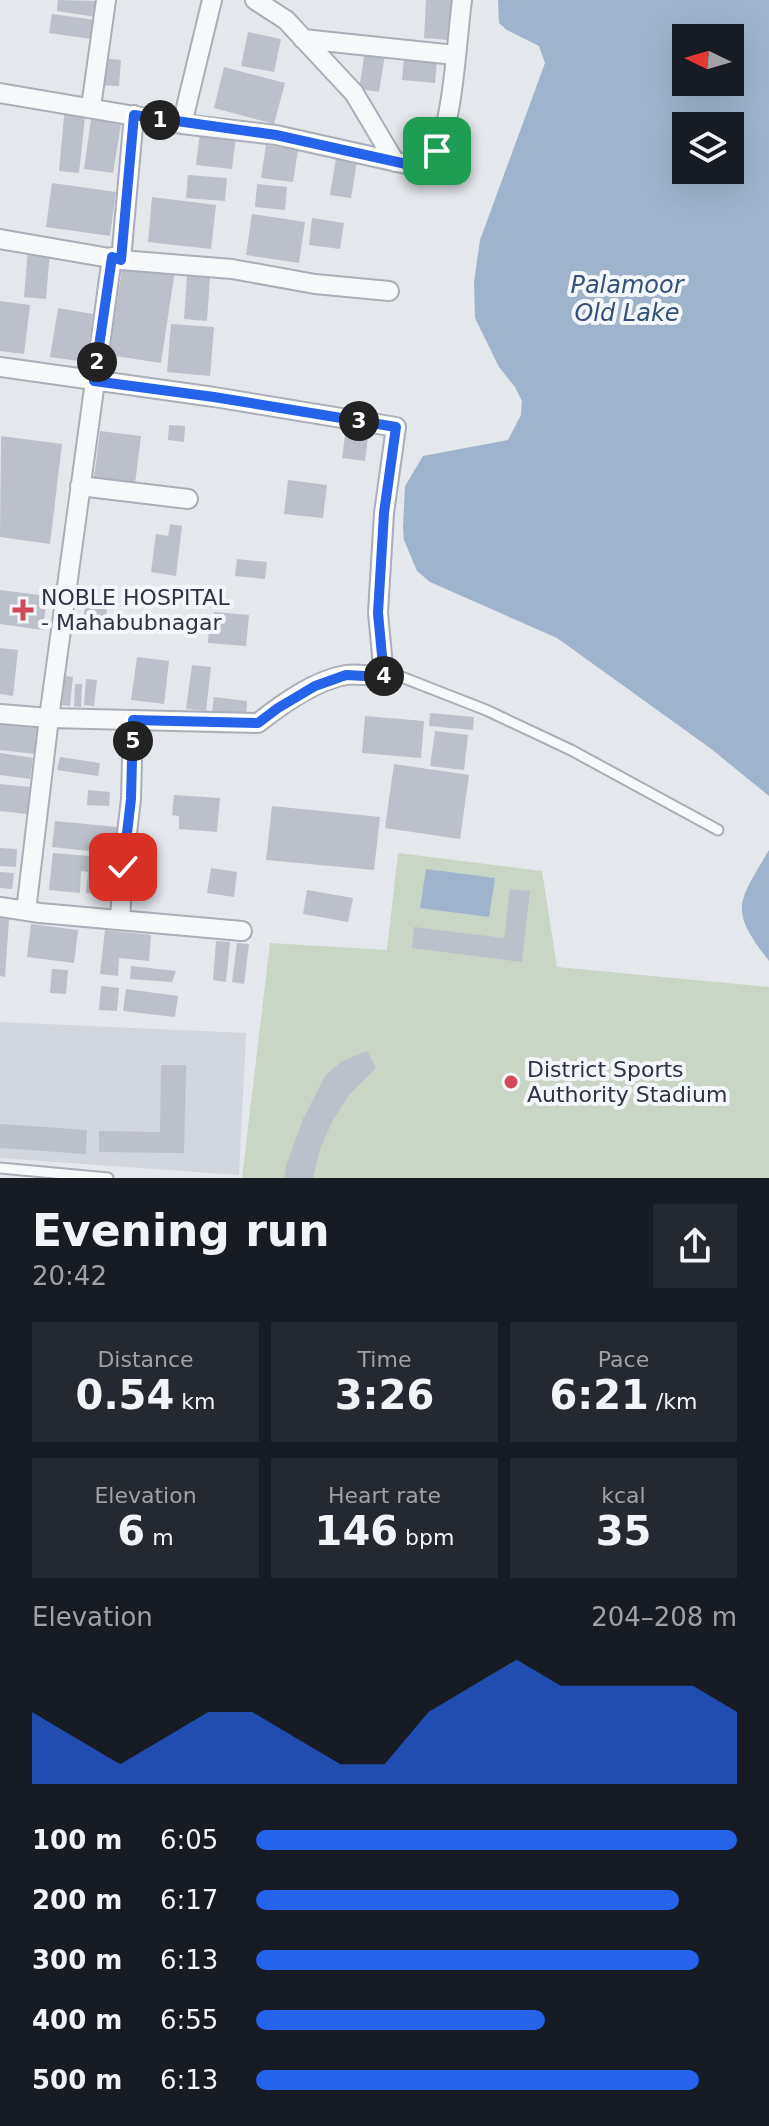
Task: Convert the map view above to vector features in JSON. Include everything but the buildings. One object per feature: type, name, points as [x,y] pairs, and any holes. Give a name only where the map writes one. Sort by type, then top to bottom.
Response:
[{"type":"street","points":[[91,107],[106,0]]},
{"type":"street","points":[[182,124],[212,0]]},
{"type":"street","points":[[255,0],[286,20],[354,93],[395,162]]},
{"type":"street","points":[[0,93],[182,124],[276,135],[415,166],[425,164],[437,151],[447,122],[462,0]]},
{"type":"street","points":[[303,39],[455,55]]},
{"type":"street","points":[[26,911],[94,381],[116,258],[134,115]]},
{"type":"street","points":[[0,239],[116,258],[232,269],[315,284],[389,291]]},
{"type":"street","points":[[0,367],[396,427],[384,513],[378,613],[384,677],[346,675],[315,686],[258,723],[0,714]]},
{"type":"street","points":[[80,486],[188,499]]},
{"type":"street","points":[[120,920],[131,799],[133,720]]},
{"type":"street","points":[[0,907],[242,931]]},
{"type":"lane","points":[[384,677],[399,676],[486,710],[571,750],[718,830]]},
{"type":"lane","points":[[0,1168],[108,1178]]},
{"type":"shaded area","points":[[0,1022],[246,1033],[239,1175],[0,1158]]},
{"type":"green space","name":"District Sports Authority Stadium","points":[[398,853],[542,871],[557,967],[769,987],[769,1178],[242,1178],[270,943],[387,950]]},
{"type":"water","name":"Palamoor Old Lake","points":[[498,0],[769,0],[769,796],[710,748],[557,638],[430,582],[417,571],[404,540],[405,486],[423,456],[508,440],[521,415],[522,401],[499,367],[475,318],[474,282],[480,240],[545,63],[539,46],[499,23]]},
{"type":"water","points":[[769,850],[769,961],[748,929],[742,906],[744,895]]},
{"type":"water","points":[[426,869],[495,878],[489,917],[420,908]]},
{"type":"place","name":"NOBLE HOSPITAL - Mahabubnagar","points":[[23,610]]},
{"type":"place","name":"District Sports Authority Stadium","points":[[511,1082]]},
{"type":"route","points":[[123,867],[131,799],[133,720],[258,723],[315,686],[346,675],[384,677],[378,613],[384,513],[396,427],[94,381],[112,257],[121,260],[134,115],[276,135],[415,166],[425,164],[437,151]]}]
